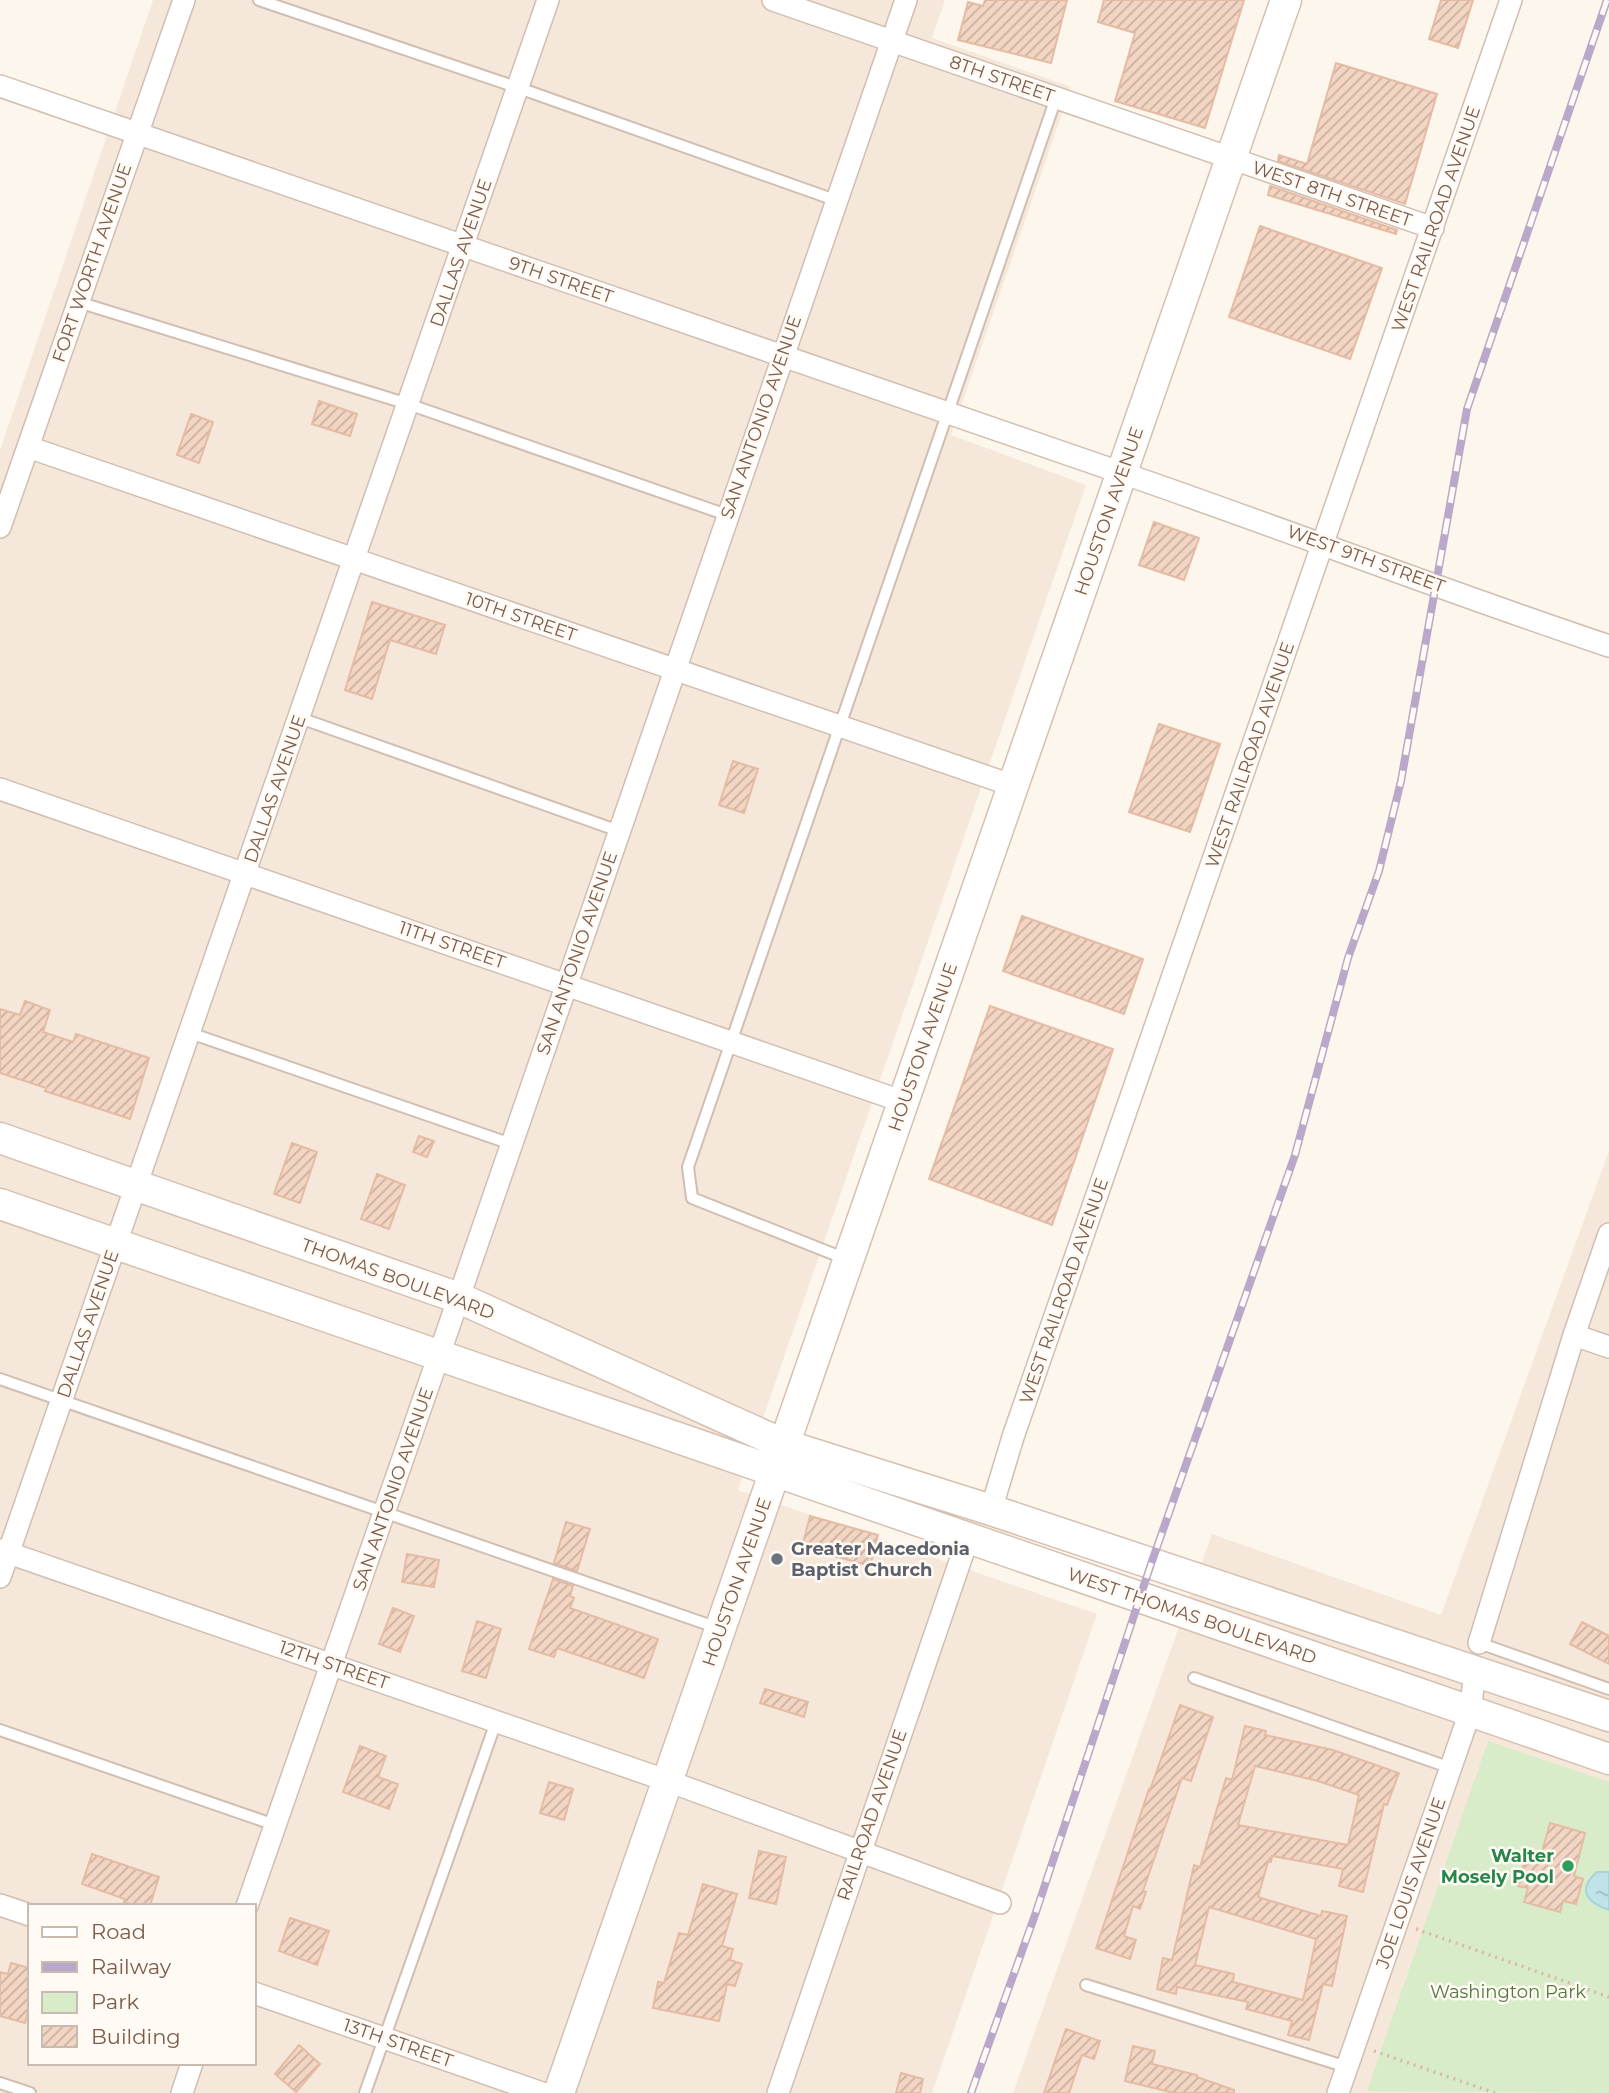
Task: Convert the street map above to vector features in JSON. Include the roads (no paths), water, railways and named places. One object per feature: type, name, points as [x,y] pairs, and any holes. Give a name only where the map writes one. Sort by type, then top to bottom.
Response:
[{"type":"main road","name":"HOUSTON AVENUE","points":[[559,2093],[1286,0]]},
{"type":"main road","name":"THOMAS BOULEVARD","points":[[0,1138],[459,1298],[780,1458]]},
{"type":"main road","points":[[0,1204],[439,1355],[780,1458]]},
{"type":"main road","name":"WEST THOMAS BOULEVARD","points":[[780,1458],[991,1510],[1477,1657],[1609,1716]]},
{"type":"main road","name":"WEST THOMAS BOULEVARD","points":[[780,1458],[968,1538],[1609,1759]]},
{"type":"street","name":"FORT WORTH AVENUE","points":[[0,527],[184,0]]},
{"type":"street","name":"DALLAS AVENUE","points":[[0,1577],[4,1551],[62,1400],[117,1244],[548,0]]},
{"type":"street","name":"8TH STREET","points":[[773,0],[1231,159]]},
{"type":"street","name":"SAN ANTONIO AVENUE","points":[[248,1904],[906,0]]},
{"type":"street","name":"WEST RAILROAD AVENUE","points":[[991,1510],[1018,1424],[1511,0]]},
{"type":"street","name":"9TH STREET","points":[[0,86],[1123,473]]},
{"type":"street","name":"WEST 8TH STREET","points":[[1231,159],[1433,228]]},
{"type":"street","name":"10TH STREET","points":[[28,447],[1014,786]]},
{"type":"street","name":"WEST 9TH STREET","points":[[1123,473],[1609,646]]},
{"type":"street","name":"11TH STREET","points":[[0,789],[904,1102]]},
{"type":"street","name":"JOE LOUIS AVENUE","points":[[1338,2093],[1470,1712],[1477,1657],[1574,1335],[1609,1234]]},
{"type":"street","points":[[1574,1335],[1609,1347]]},
{"type":"street","name":"RAILROAD AVENUE","points":[[778,2093],[968,1538]]},
{"type":"street","name":"12TH STREET","points":[[4,1551],[668,1782],[1000,1902]]},
{"type":"street","points":[[0,1905],[28,1914]]},
{"type":"street","name":"13TH STREET","points":[[256,1994],[542,2093]]},
{"type":"street","points":[[182,2093],[191,2065]]},
{"type":"lane","points":[[259,0],[519,88],[835,200]]},
{"type":"lane","points":[[849,1260],[692,1198],[688,1167],[1056,98]]},
{"type":"lane","points":[[79,302],[408,404],[727,515]]},
{"type":"lane","points":[[300,718],[619,831]]},
{"type":"lane","points":[[190,1033],[511,1144]]},
{"type":"lane","points":[[0,1379],[720,1629]]},
{"type":"lane","points":[[1477,1657],[1609,1689]]},
{"type":"lane","points":[[1194,1678],[1451,1768]]},
{"type":"lane","points":[[365,2093],[496,1722]]},
{"type":"lane","points":[[0,1730],[275,1825]]},
{"type":"lane","points":[[1086,1985],[1347,2067]]},
{"type":"lane","points":[[0,2083],[30,2093]]},
{"type":"water","points":[[1597,1872],[1609,1872],[1609,1910],[1595,1904],[1587,1895],[1587,1885]]},
{"type":"railway","points":[[971,2093],[1035,1915],[1151,1564],[1295,1155],[1348,958],[1379,871],[1401,781],[1467,409],[1607,0]]},
{"type":"place","name":"Greater Macedonia Baptist Church","points":[[777,1559]]},
{"type":"place","name":"Walter Mosely Pool","points":[[1568,1866]]},
{"type":"park label","name":"Washington Park","points":[[1508,1992]]}]
